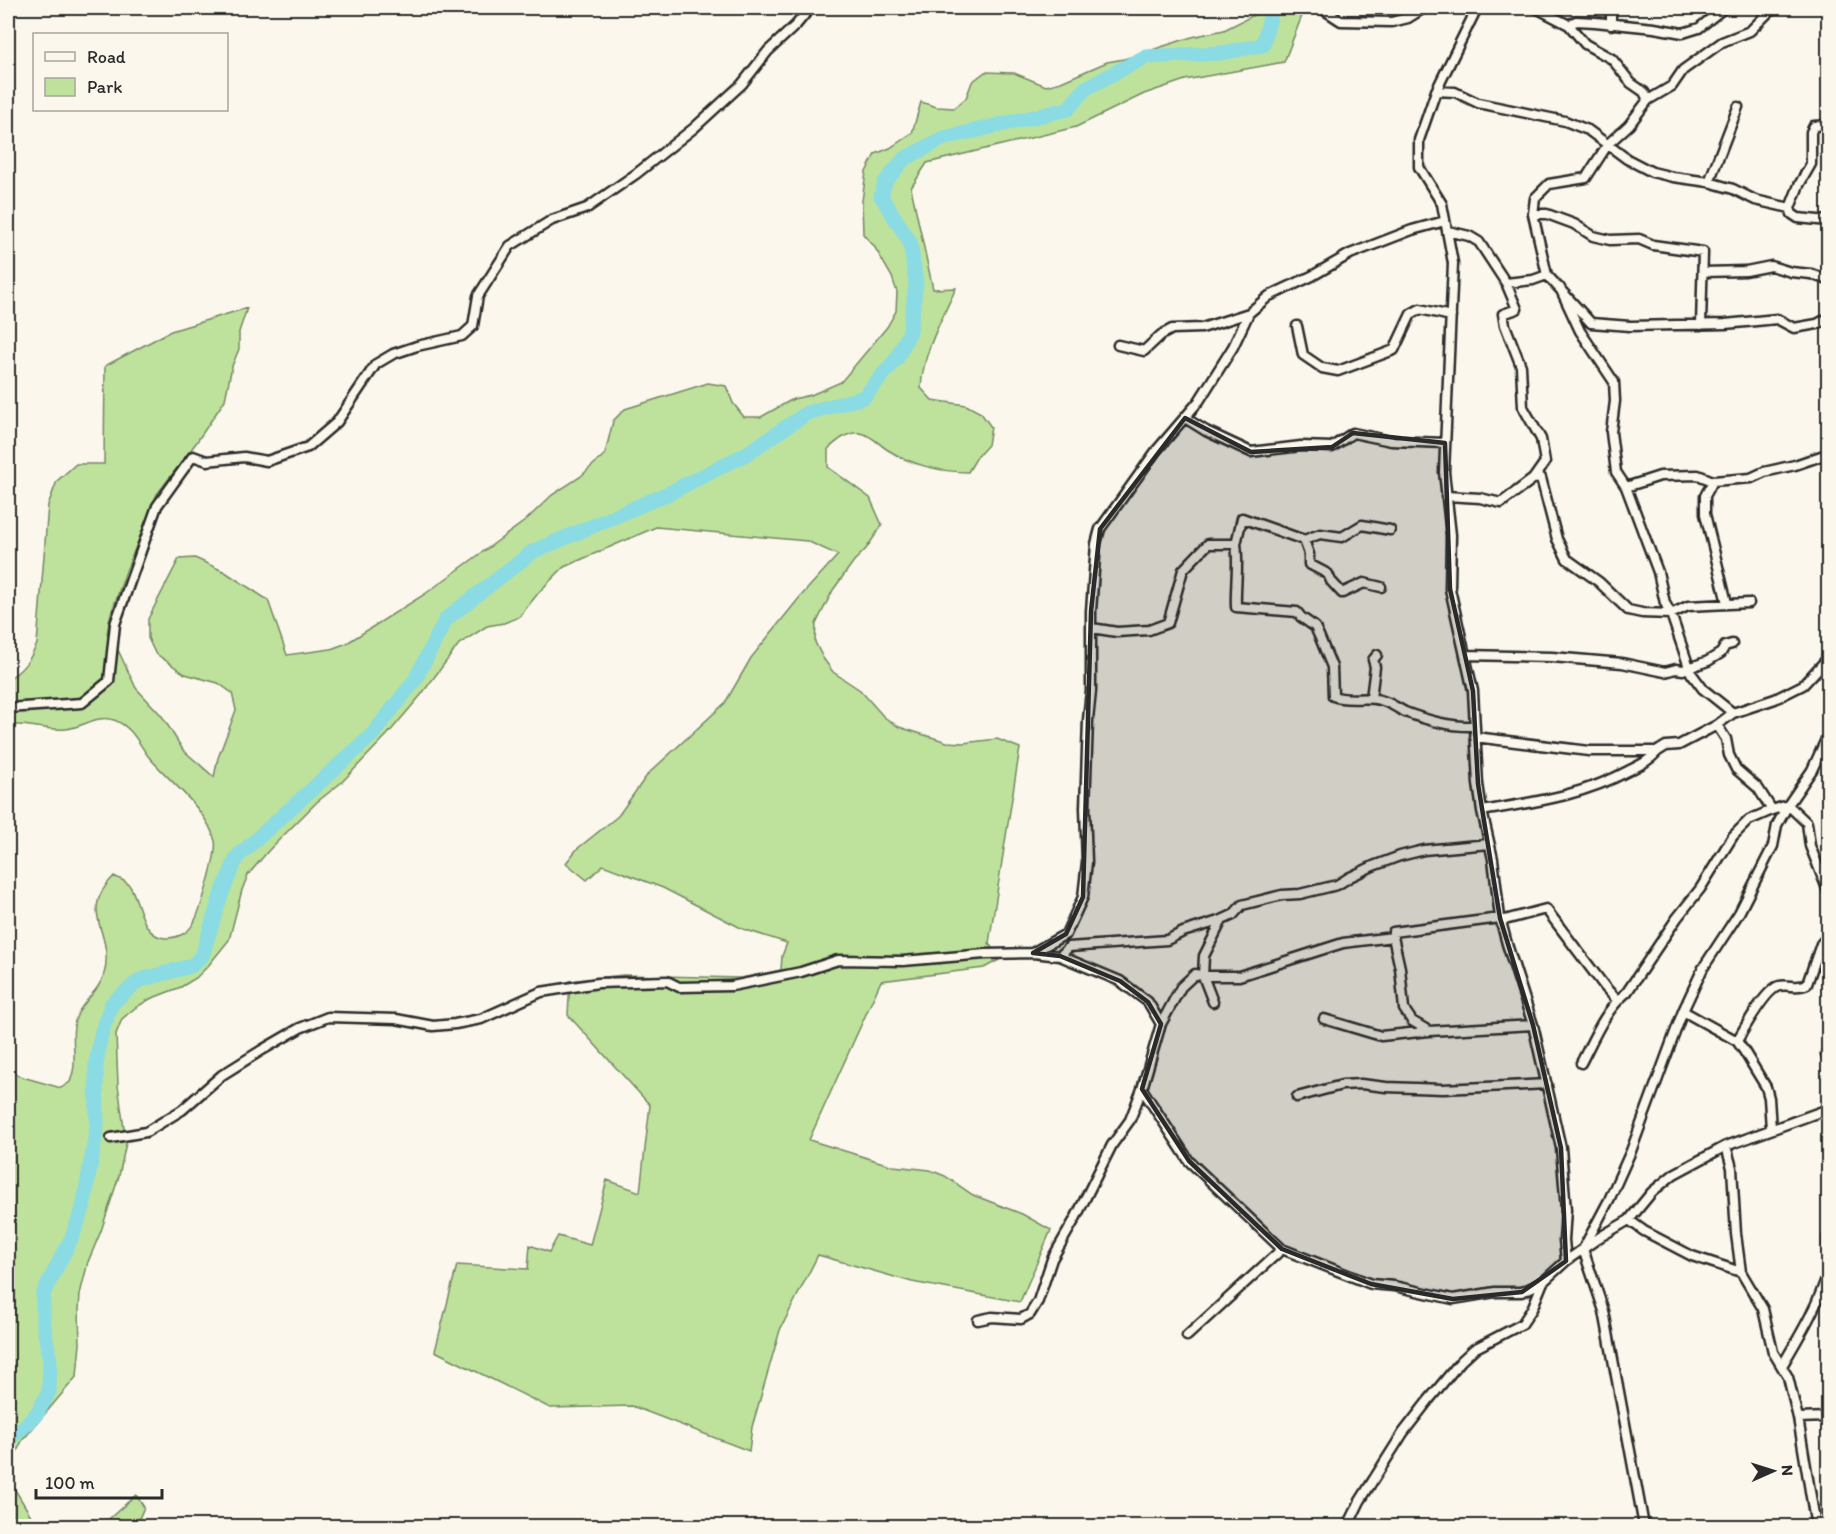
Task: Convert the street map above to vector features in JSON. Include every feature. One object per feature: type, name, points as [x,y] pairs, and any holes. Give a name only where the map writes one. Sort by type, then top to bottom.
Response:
[{"type":"street","points":[[8,708],[82,703],[109,681],[115,624],[157,506],[193,456],[207,461],[244,457],[267,461],[308,447],[337,422],[376,364],[393,354],[417,346],[462,336],[473,326],[478,296],[510,246],[552,220],[587,208],[636,174],[694,128],[742,84],[768,51],[796,25],[810,8]]},
{"type":"street","points":[[1321,8],[1341,21],[1392,22],[1408,18],[1424,8]]},
{"type":"street","points":[[1477,8],[1436,91],[1419,140],[1419,167],[1442,204],[1454,263],[1444,472],[1451,535],[1450,589],[1473,691],[1482,811],[1493,859],[1501,919],[1533,1025],[1561,1148],[1564,1172],[1566,1261]]},
{"type":"street","points":[[1536,8],[1569,25],[1585,44],[1612,59],[1631,83],[1644,92],[1648,100]]},
{"type":"street","points":[[1611,8],[1611,25]]},
{"type":"street","points":[[1569,25],[1575,21],[1683,33],[1699,28],[1724,8]]},
{"type":"street","points":[[1773,8],[1749,31],[1722,42],[1683,70],[1672,86],[1648,100],[1629,125],[1608,144],[1586,178],[1549,184],[1535,198],[1533,213],[1547,276],[1591,323],[1630,326],[1701,325],[1777,319],[1794,328],[1817,324],[1828,318]]},
{"type":"street","points":[[1436,91],[1455,92],[1478,103],[1565,122],[1588,130],[1627,159],[1652,172],[1709,182],[1733,189],[1755,200],[1790,208]]},
{"type":"street","points":[[1709,182],[1738,106]]},
{"type":"street","points":[[1828,125],[1814,126],[1811,132],[1811,164],[1790,208],[1792,214],[1798,218],[1828,221]]},
{"type":"street","points":[[1533,213],[1547,214],[1574,224],[1593,236],[1610,240],[1639,239],[1653,245],[1703,252],[1701,325]]},
{"type":"street","points":[[1118,345],[1144,351],[1161,335],[1172,329],[1202,328],[1249,313],[1269,296],[1312,276],[1350,254],[1412,230],[1445,221]]},
{"type":"street","points":[[1446,496],[1480,498],[1501,503],[1533,479],[1545,462],[1541,439],[1523,407],[1521,366],[1505,325],[1503,314],[1517,309],[1506,283],[1479,242],[1469,236],[1448,231]]},
{"type":"street","points":[[1702,272],[1746,271],[1771,266],[1828,279]]},
{"type":"street","points":[[1506,283],[1547,276]]},
{"type":"street","points":[[1560,288],[1580,331],[1614,382],[1615,401],[1611,432],[1616,472],[1626,487],[1658,572],[1665,603],[1689,667],[1695,680],[1703,689],[1733,713]]},
{"type":"street","points":[[1298,326],[1303,355],[1322,368],[1338,371],[1394,350],[1411,314],[1420,309],[1451,316]]},
{"type":"street","points":[[1033,953],[1066,934],[1083,897],[1087,862],[1085,808],[1091,691],[1091,611],[1096,544],[1100,529],[1156,451],[1199,401],[1233,347],[1249,313]]},
{"type":"street","points":[[1185,418],[1206,431],[1251,452],[1301,446],[1332,447],[1353,433],[1391,441],[1445,442]]},
{"type":"street","points":[[1626,487],[1660,476],[1698,476],[1713,481],[1751,478],[1764,472],[1828,455]]},
{"type":"street","points":[[1533,479],[1541,478],[1557,539],[1567,559],[1599,582],[1628,610],[1671,614],[1688,606],[1749,603]]},
{"type":"street","points":[[1713,481],[1705,496],[1705,514],[1727,603]]},
{"type":"street","points":[[1390,530],[1362,525],[1342,537],[1320,534],[1304,540],[1242,518],[1236,544],[1238,561],[1235,586],[1236,607],[1297,612],[1315,627],[1332,667],[1333,696],[1341,699],[1371,698],[1407,712],[1459,727],[1474,726]]},
{"type":"street","points":[[1304,540],[1309,554],[1309,564],[1328,574],[1330,581],[1342,593],[1364,583],[1381,587]]},
{"type":"street","points":[[1092,628],[1117,632],[1149,630],[1168,623],[1183,570],[1208,544],[1236,544]]},
{"type":"street","points":[[1466,655],[1552,657],[1622,663],[1665,672],[1708,661],[1721,653],[1725,646],[1732,644]]},
{"type":"street","points":[[1371,698],[1375,667],[1373,660],[1377,655]]},
{"type":"street","points":[[1482,811],[1578,793],[1607,782],[1650,760],[1666,746],[1679,745],[1717,725],[1733,713],[1775,699],[1803,685],[1828,658]]},
{"type":"street","points":[[1717,725],[1726,739],[1729,755],[1736,769],[1758,788],[1773,810]]},
{"type":"street","points":[[1644,1527],[1604,1311],[1582,1249],[1609,1200],[1631,1151],[1683,1011],[1703,968],[1739,914],[1773,846],[1778,825],[1788,804],[1812,770],[1826,745],[1828,735]]},
{"type":"street","points":[[1475,737],[1589,752],[1658,751]]},
{"type":"street","points":[[1581,1063],[1604,1018],[1617,1000],[1627,992],[1700,889],[1733,836],[1749,820],[1788,804]]},
{"type":"street","points":[[1788,804],[1807,823],[1810,846],[1828,891]]},
{"type":"street","points":[[1060,956],[1069,947],[1167,940],[1183,932],[1233,915],[1242,905],[1337,885],[1360,872],[1400,856],[1424,850],[1489,844]]},
{"type":"street","points":[[1429,1031],[1412,1021],[1404,1009],[1400,968],[1393,932],[1501,919],[1546,909],[1617,1000]]},
{"type":"street","points":[[1213,1002],[1203,976],[1204,956],[1222,920]]},
{"type":"street","points":[[1737,1041],[1744,1027],[1770,991],[1779,986],[1803,987],[1807,984],[1821,944],[1828,936]]},
{"type":"street","points":[[978,1320],[992,1317],[1021,1319],[1030,1314],[1038,1301],[1052,1259],[1112,1145],[1130,1120],[1142,1089],[1161,1024],[1181,987],[1195,974],[1239,976],[1343,943],[1394,937]]},
{"type":"street","points":[[111,1138],[146,1132],[182,1110],[222,1075],[300,1028],[328,1017],[396,1019],[433,1026],[455,1024],[481,1019],[542,992],[598,983],[667,981],[679,987],[732,986],[801,972],[838,960],[903,961],[985,954],[1033,953],[1060,956],[1120,981],[1148,1002],[1161,1024]]},
{"type":"street","points":[[1683,1011],[1737,1041],[1766,1087],[1771,1129]]},
{"type":"street","points":[[1324,1019],[1381,1036],[1533,1025]]},
{"type":"street","points":[[1828,1047],[1826,1054],[1828,1060]]},
{"type":"street","points":[[1297,1097],[1342,1085],[1361,1084],[1443,1089],[1547,1084]]},
{"type":"street","points":[[1142,1089],[1189,1161],[1282,1249],[1371,1284],[1394,1286],[1453,1299],[1495,1292],[1522,1292],[1543,1282],[1582,1249],[1629,1220],[1652,1192],[1674,1174],[1726,1146],[1828,1109]]},
{"type":"street","points":[[1726,1146],[1732,1168],[1741,1272],[1763,1309],[1773,1352],[1788,1377],[1798,1418],[1815,1521],[1819,1527]]},
{"type":"street","points":[[1629,1220],[1644,1231],[1692,1256],[1741,1272]]},
{"type":"street","points":[[1828,1237],[1828,1258]]},
{"type":"street","points":[[1187,1336],[1282,1249]]},
{"type":"street","points":[[1782,1366],[1822,1294],[1828,1272]]},
{"type":"street","points":[[1348,1527],[1360,1501],[1403,1433],[1426,1402],[1474,1348],[1522,1324],[1532,1309],[1543,1282]]},
{"type":"street","points":[[1798,1418],[1828,1417]]},
{"type":"highlighted area","points":[[1185,418],[1251,452],[1332,447],[1353,433],[1445,443],[1450,589],[1473,691],[1478,784],[1500,918],[1533,1025],[1561,1148],[1566,1261],[1522,1292],[1453,1299],[1371,1284],[1282,1249],[1189,1161],[1142,1089],[1161,1024],[1148,1002],[1120,981],[1060,956],[1033,953],[1066,934],[1083,897],[1091,611],[1100,529]]},
{"type":"green space","points":[[1260,8],[1305,8],[1284,62],[1185,80],[1144,94],[1076,127],[927,163],[911,188],[933,289],[956,288],[929,349],[921,388],[932,400],[966,405],[981,413],[991,427],[988,445],[968,472],[947,471],[916,464],[860,433],[847,435],[828,449],[828,467],[870,498],[882,525],[833,590],[816,624],[815,642],[823,658],[833,672],[860,690],[884,717],[899,727],[947,742],[963,743],[997,739],[1020,748],[989,943],[999,960],[984,968],[881,981],[809,1140],[893,1166],[930,1170],[945,1176],[973,1195],[1022,1214],[1051,1230],[1020,1302],[912,1282],[818,1255],[780,1330],[752,1427],[749,1451],[632,1406],[550,1408],[435,1351],[457,1265],[528,1269],[530,1245],[549,1252],[558,1236],[590,1245],[607,1180],[640,1192],[650,1105],[568,1015],[570,981],[623,975],[741,978],[781,970],[782,956],[787,943],[743,929],[663,888],[603,865],[587,880],[566,863],[577,849],[618,816],[648,774],[725,703],[751,658],[800,597],[838,555],[807,541],[656,527],[564,567],[519,617],[487,626],[459,644],[388,734],[342,782],[317,802],[269,850],[248,875],[229,940],[208,966],[196,978],[181,987],[150,999],[122,1019],[116,1034],[118,1085],[126,1143],[119,1176],[88,1262],[80,1294],[80,1344],[77,1376],[22,1441],[8,1471],[8,1069],[19,1076],[61,1088],[70,1082],[74,1066],[73,1032],[76,1019],[81,1008],[101,982],[105,970],[105,944],[97,911],[103,889],[114,876],[129,885],[151,932],[157,936],[174,938],[188,930],[196,918],[208,883],[215,848],[211,829],[196,807],[148,756],[130,730],[120,723],[102,719],[66,729],[8,725],[8,679],[26,664],[37,644],[48,505],[57,481],[76,464],[104,464],[105,366],[171,331],[247,308],[239,332],[239,349],[232,366],[225,400],[157,494],[126,571],[110,617],[107,634],[119,652],[136,688],[162,716],[183,750],[214,777],[218,758],[236,710],[232,693],[218,683],[185,674],[155,653],[148,638],[148,619],[179,559],[195,558],[225,572],[268,600],[287,655],[331,649],[347,643],[425,594],[525,521],[552,495],[580,477],[605,454],[613,421],[625,409],[708,383],[726,386],[733,403],[744,417],[761,417],[793,399],[811,395],[841,382],[887,327],[896,311],[897,292],[892,277],[874,246],[863,234],[862,201],[866,172],[875,154],[890,148],[912,133],[921,102],[937,107],[954,108],[966,98],[972,82],[985,72],[1014,73],[1046,86],[1061,82],[1107,62],[1224,30],[1254,15]]},
{"type":"green space","points":[[8,1478],[37,1526],[8,1526]]},
{"type":"green space","points":[[136,1495],[144,1507],[136,1526],[101,1526]]},
{"type":"waterway","points":[[8,1440],[38,1412],[49,1392],[50,1362],[43,1321],[43,1294],[72,1237],[83,1208],[97,1127],[96,1065],[101,1034],[112,1003],[140,980],[191,966],[202,956],[220,898],[237,857],[372,735],[415,680],[446,619],[532,552],[669,493],[746,454],[807,413],[864,397],[897,358],[910,331],[916,283],[910,242],[881,196],[885,182],[904,159],[944,138],[1068,109],[1086,88],[1145,57],[1221,53],[1263,45],[1271,13],[1275,8]]},
{"type":"waterway","points":[[8,1519],[13,1526]]}]
